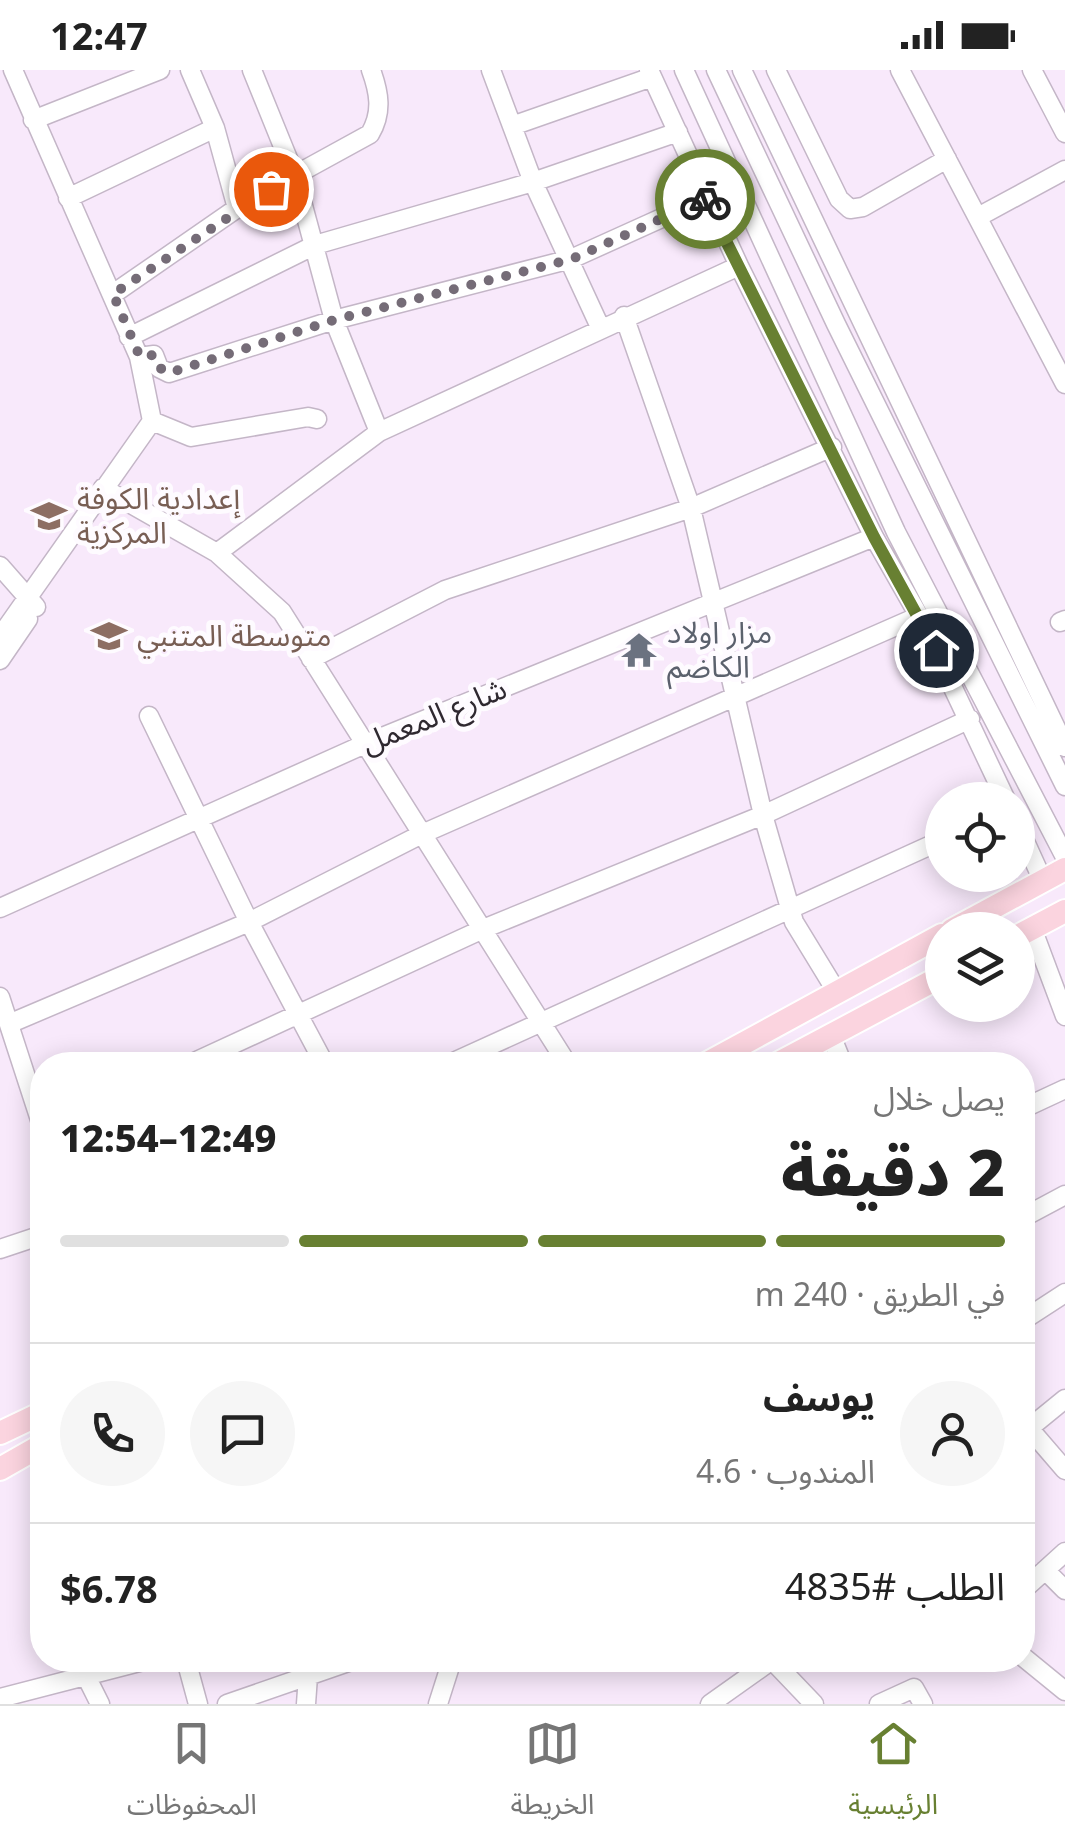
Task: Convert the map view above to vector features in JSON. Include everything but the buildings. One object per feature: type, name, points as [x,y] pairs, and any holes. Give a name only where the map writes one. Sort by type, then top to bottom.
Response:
[{"type":"main road","points":[[985,912],[1065,869]]},
{"type":"main road","points":[[1035,927],[1065,911]]},
{"type":"main road","points":[[729,1052],[925,945]]},
{"type":"main road","points":[[798,1052],[925,985]]},
{"type":"main road","points":[[0,1433],[30,1419]]},
{"type":"main road","points":[[0,1469],[30,1452]]},
{"type":"street","points":[[0,660],[44,580],[152,421],[140,357],[13,70]]},
{"type":"street","points":[[33,120],[160,70]]},
{"type":"street","points":[[190,70],[215,128],[237,208]]},
{"type":"street","points":[[252,70],[295,176],[334,320],[379,432]]},
{"type":"street","points":[[113,294],[237,208],[370,134],[378,120],[379,91],[370,70]]},
{"type":"street","points":[[491,70],[533,182],[600,326]]},
{"type":"street","points":[[684,70],[998,782]]},
{"type":"street","points":[[716,70],[970,574],[1065,747]]},
{"type":"street","points":[[742,70],[1065,786]]},
{"type":"street","points":[[776,70],[839,199],[850,209],[863,206],[947,159]]},
{"type":"street","points":[[900,70],[1065,384]]},
{"type":"street","points":[[1032,70],[1062,121]]},
{"type":"street","points":[[512,126],[651,73],[706,198],[874,537],[1058,827],[1065,857]]},
{"type":"street","points":[[68,198],[215,128]]},
{"type":"street","points":[[129,337],[315,245],[533,182],[678,132]]},
{"type":"street","points":[[723,157],[749,140]]},
{"type":"street","points":[[978,217],[1065,170]]},
{"type":"street","points":[[140,357],[154,355],[160,368],[169,373],[334,320],[572,259],[706,198]]},
{"type":"street","points":[[217,553],[379,432],[600,326],[739,266]]},
{"type":"street","points":[[624,316],[690,508],[763,815],[791,910],[838,994]]},
{"type":"street","points":[[152,421],[191,436],[308,417],[317,419]]},
{"type":"street","points":[[311,659],[445,590],[690,508],[832,448]]},
{"type":"street","points":[[103,488],[217,553],[282,612],[560,1052]]},
{"type":"street","name":"شارع المعمل","points":[[0,908],[197,816],[365,744],[874,537]]},
{"type":"street","points":[[0,566],[32,603]]},
{"type":"street","points":[[0,605],[17,625]]},
{"type":"street","points":[[9,1038],[422,834],[922,609]]},
{"type":"street","points":[[0,638],[17,625]]},
{"type":"street","points":[[149,716],[248,922],[318,1052]]},
{"type":"street","points":[[218,1052],[483,930],[763,815],[970,718]]},
{"type":"street","points":[[477,1052],[925,848]]},
{"type":"street","points":[[1035,863],[1043,880]]},
{"type":"street","points":[[1035,953],[1065,1016]]},
{"type":"street","points":[[0,997],[9,1038],[30,1094]]},
{"type":"street","points":[[830,1035],[838,1052]]},
{"type":"street","points":[[1035,1103],[1065,1089]]},
{"type":"street","points":[[1035,1211],[1065,1195]]},
{"type":"street","points":[[0,1250],[30,1239]]},
{"type":"street","points":[[1035,1313],[1065,1293]]},
{"type":"street","points":[[1035,1420],[1058,1404],[1065,1424]]},
{"type":"street","points":[[1035,1439],[1065,1470]]},
{"type":"street","points":[[1035,1579],[1065,1552]]},
{"type":"street","points":[[1045,1570],[1065,1590]]},
{"type":"street","points":[[1035,1667],[1065,1691]]},
{"type":"street","points":[[0,1698],[101,1672]]},
{"type":"street","points":[[189,1672],[198,1704]]},
{"type":"street","points":[[227,1704],[320,1672]]},
{"type":"street","points":[[438,1704],[448,1672]]},
{"type":"street","points":[[710,1704],[755,1672]]},
{"type":"street","points":[[783,1672],[814,1704]]},
{"type":"street","points":[[86,1676],[100,1704]]},
{"type":"street","points":[[306,1704],[308,1676]]},
{"type":"street","points":[[879,1704],[914,1688],[924,1704]]},
{"type":"way so far","points":[[271,189],[246,202],[113,294],[140,357],[154,355],[160,368],[169,373],[334,320],[572,259],[705,199]]},
{"type":"place","name":"إعدادية الكوفة المركزية","points":[[49,516]]},
{"type":"place","name":"متوسطة المتنبي","points":[[109,636]]},
{"type":"place","name":"مزار اولاد الكاضم","points":[[639,650]]},
{"type":"route","points":[[705,199],[874,537],[936,650]]}]
